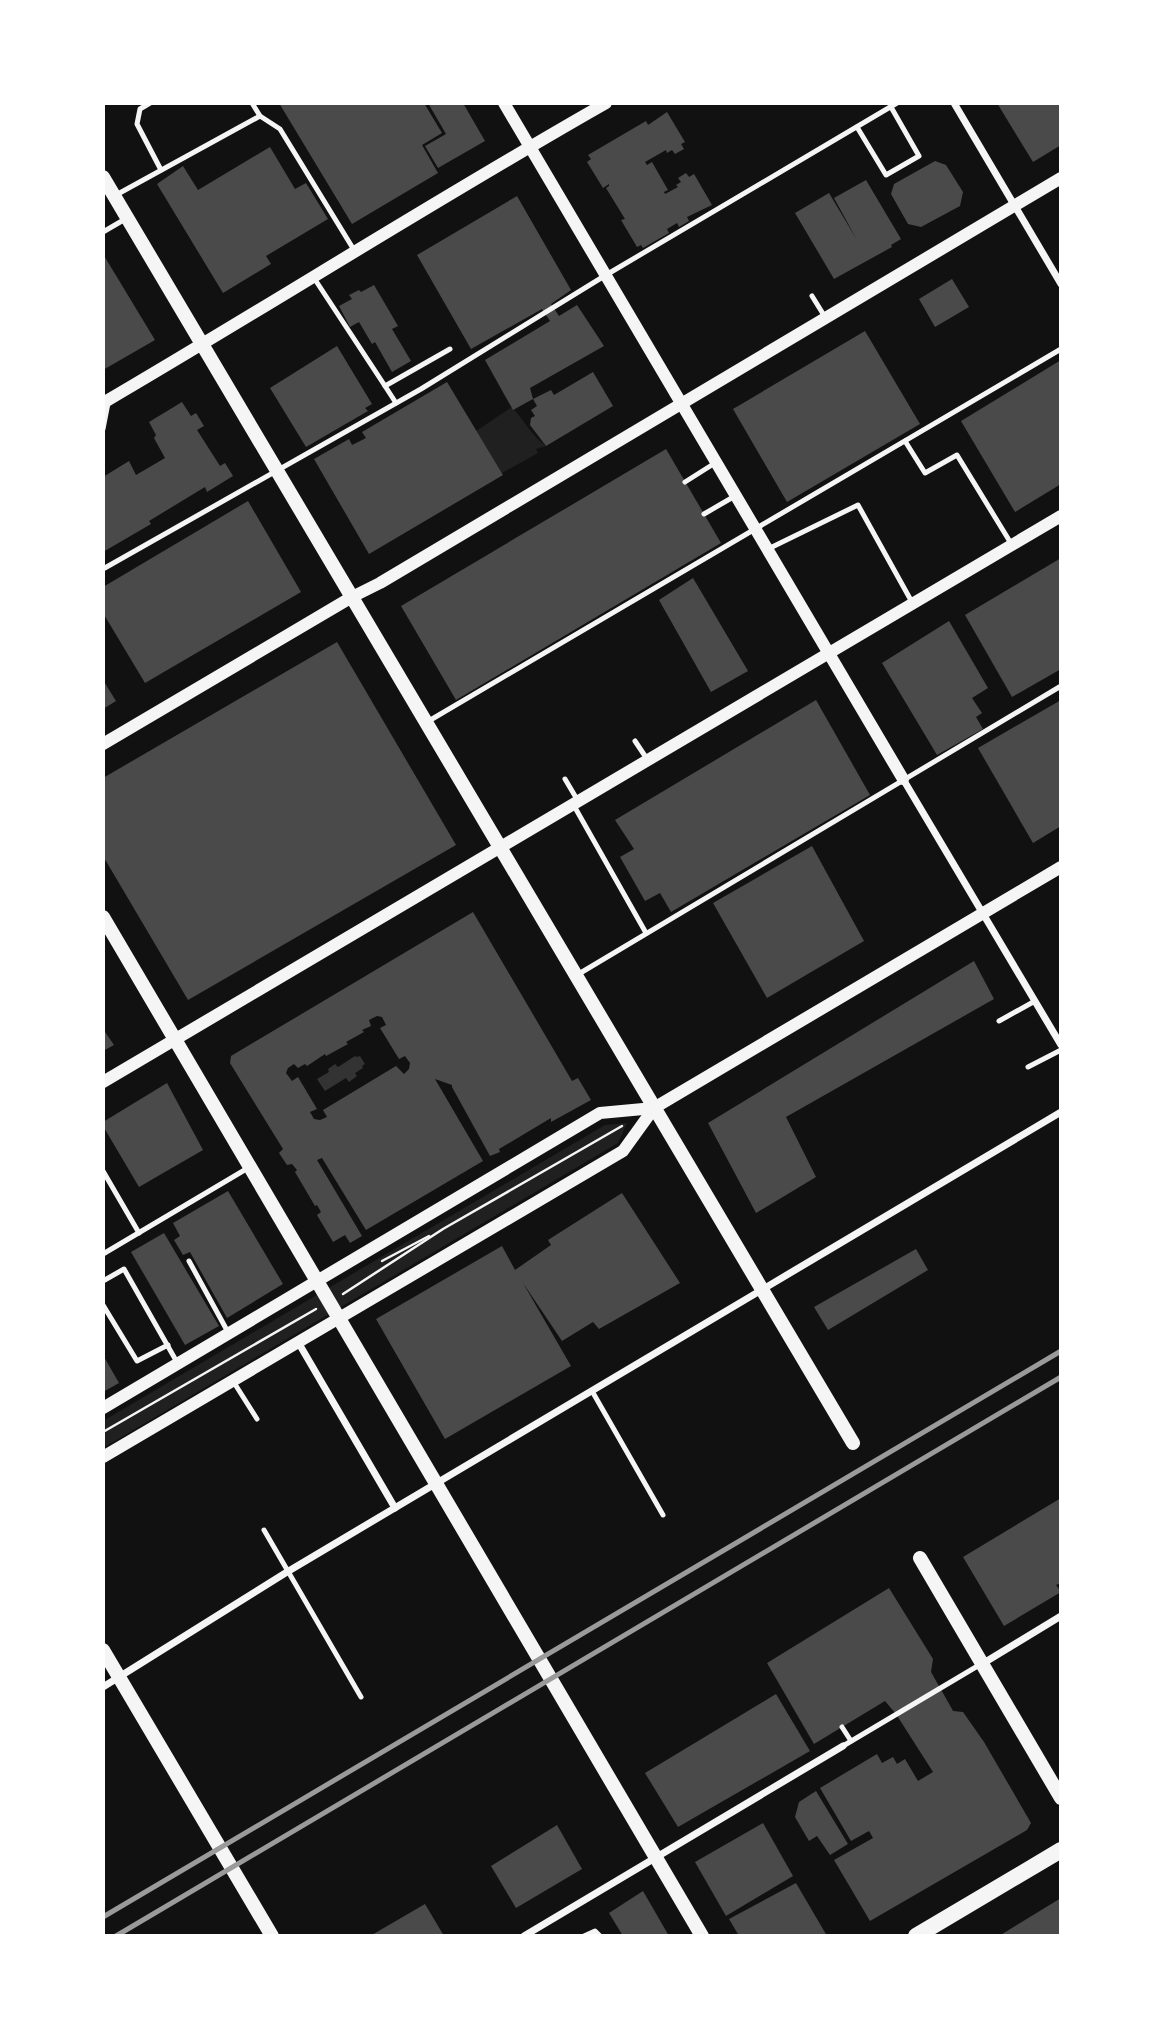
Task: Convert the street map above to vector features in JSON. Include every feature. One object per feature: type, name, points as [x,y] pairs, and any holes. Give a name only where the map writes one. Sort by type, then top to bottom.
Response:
[{"type":"main road","points":[[103,177],[853,1443]]},
{"type":"main road","points":[[103,917],[327,1289],[539,1659],[702,1936]]},
{"type":"main road","points":[[920,1558],[1061,1798]]},
{"type":"main road","points":[[103,1650],[272,1936]]},
{"type":"main road","points":[[916,1936],[1061,1850]]},
{"type":"street","points":[[954,103],[1061,284]]},
{"type":"street","points":[[106,401],[602,104]]},
{"type":"street","points":[[509,105],[530,146],[1061,1045]]},
{"type":"street","points":[[103,744],[1061,178]]},
{"type":"street","points":[[103,1082],[1061,516]]},
{"type":"street","points":[[103,1457],[623,1151],[654,1108],[1061,867]]},
{"type":"street","points":[[103,1408],[229,1334],[327,1289],[600,1113],[654,1108]]},
{"type":"street","points":[[103,1687],[287,1572],[1061,1112]]},
{"type":"street","points":[[298,1342],[395,1508]]},
{"type":"street","points":[[981,1664],[1061,1616]]},
{"type":"street","points":[[524,1936],[843,1746]]},
{"type":"lane","points":[[150,103],[140,109],[137,124],[161,170]]},
{"type":"lane","points":[[252,103],[260,116],[280,129],[356,253]]},
{"type":"lane","points":[[103,569],[396,403],[606,275],[894,105],[919,156],[886,175],[857,127]]},
{"type":"lane","points":[[115,196],[260,116]]},
{"type":"lane","points":[[103,232],[127,218]]},
{"type":"lane","points":[[314,278],[396,403]]},
{"type":"lane","points":[[812,296],[825,317]]},
{"type":"lane","points":[[385,386],[450,349]]},
{"type":"lane","points":[[427,722],[1061,349]]},
{"type":"lane","points":[[103,429],[106,401]]},
{"type":"lane","points":[[905,441],[925,473],[957,454],[1012,545]]},
{"type":"lane","points":[[685,482],[716,462]]},
{"type":"lane","points":[[704,514],[736,495]]},
{"type":"lane","points":[[768,549],[858,505],[914,604]]},
{"type":"lane","points":[[576,975],[1061,686]]},
{"type":"lane","points":[[635,741],[647,760]]},
{"type":"lane","points":[[565,779],[575,803],[646,933]]},
{"type":"lane","points":[[999,1021],[1035,1001]]},
{"type":"lane","points":[[1028,1068],[1061,1051]]},
{"type":"lane","points":[[103,1254],[251,1166]]},
{"type":"lane","points":[[103,1171],[139,1233]]},
{"type":"lane","points":[[189,1261],[229,1334]]},
{"type":"lane","points":[[103,1281],[124,1269],[178,1364]]},
{"type":"lane","points":[[103,1305],[137,1361],[168,1345]]},
{"type":"lane","points":[[233,1381],[257,1419]]},
{"type":"lane","points":[[592,1391],[663,1515]]},
{"type":"lane","points":[[264,1530],[361,1698]]},
{"type":"lane","points":[[843,1746],[981,1664]]},
{"type":"lane","points":[[842,1727],[851,1741]]},
{"type":"lane","points":[[584,1936],[595,1931],[600,1936]]},
{"type":"path","points":[[377,1264],[627,1123]]},
{"type":"path","points":[[327,1289],[363,1283],[443,1229]]},
{"type":"path","points":[[103,1432],[315,1310]]},
{"type":"shaded area","points":[[512,407],[546,446],[536,449],[538,453],[502,473],[476,431]]},
{"type":"shaded area","points":[[355,1056],[360,1056],[365,1064],[355,1073],[357,1076],[349,1082],[346,1078],[325,1091],[317,1079],[329,1072],[328,1069],[335,1064],[338,1067]]},
{"type":"shaded area","points":[[627,1123],[618,1143],[103,1448],[103,1421],[605,1125]]},
{"type":"building","points":[[279,103],[424,103],[442,133],[422,145],[438,173],[352,224]]},
{"type":"building","points":[[428,103],[463,103],[485,141],[438,168],[425,146],[446,134]]},
{"type":"building","points":[[997,103],[1061,103],[1061,145],[1033,162]]},
{"type":"building","points":[[667,112],[685,142],[681,144],[684,149],[675,154],[672,150],[667,153],[666,150],[645,162],[647,165],[652,162],[668,190],[665,194],[678,187],[676,185],[681,182],[678,178],[686,173],[689,177],[694,174],[712,205],[687,217],[689,221],[679,227],[677,223],[667,229],[669,233],[643,248],[641,245],[637,247],[621,220],[625,219],[606,188],[609,184],[603,188],[587,162],[591,159],[588,155],[646,121],[648,125]]},
{"type":"building","points":[[270,147],[295,189],[306,183],[328,219],[266,256],[271,264],[223,293],[157,184],[183,166],[198,190]]},
{"type":"building","points":[[935,161],[946,165],[963,192],[960,206],[921,227],[908,224],[891,194],[894,184]]},
{"type":"building","points":[[866,180],[901,239],[891,245],[892,247],[834,279],[795,213],[829,193],[857,240],[834,198]]},
{"type":"building","points":[[517,196],[571,290],[551,304],[559,316],[577,305],[604,346],[530,388],[533,399],[513,410],[485,360],[550,321],[542,309],[471,349],[417,255]]},
{"type":"building","points":[[103,254],[155,340],[103,370]]},
{"type":"building","points":[[952,279],[969,307],[935,327],[919,299]]},
{"type":"building","points":[[374,285],[398,326],[392,329],[411,361],[392,372],[375,342],[372,344],[359,322],[350,327],[339,306],[352,299],[349,295]]},
{"type":"building","points":[[865,331],[920,424],[787,502],[733,409]]},
{"type":"building","points":[[337,346],[372,404],[365,408],[368,411],[306,447],[270,388]]},
{"type":"building","points":[[1061,360],[1061,484],[1015,512],[961,421]]},
{"type":"building","points":[[593,372],[613,406],[546,446],[530,425],[531,418],[535,416],[531,410],[537,406],[533,399],[551,390],[554,395]]},
{"type":"building","points":[[447,382],[503,475],[369,554],[314,459],[349,439],[352,445],[366,438],[362,432]]},
{"type":"building","points":[[182,402],[191,416],[196,413],[204,426],[197,430],[220,466],[225,463],[233,476],[207,492],[205,487],[149,521],[151,524],[103,552],[103,477],[129,461],[136,475],[165,458],[149,422]]},
{"type":"building","points":[[666,449],[721,543],[456,700],[401,606]]},
{"type":"building","points":[[248,501],[301,592],[145,683],[103,613],[103,587]]},
{"type":"building","points":[[1061,558],[1061,669],[1012,697],[965,615]]},
{"type":"building","points":[[693,578],[748,671],[711,692],[659,600]]},
{"type":"building","points":[[949,621],[988,688],[972,698],[982,713],[976,717],[983,729],[937,755],[882,663]]},
{"type":"building","points":[[337,642],[456,845],[188,1000],[103,856],[103,778]]},
{"type":"building","points":[[103,680],[116,701],[103,709]]},
{"type":"building","points":[[816,700],[870,795],[671,912],[660,893],[645,901],[620,857],[634,849],[615,820]]},
{"type":"building","points":[[1061,700],[1061,826],[1033,843],[978,748]]},
{"type":"building","points":[[812,846],[864,941],[767,998],[713,903]]},
{"type":"building","points":[[473,912],[572,1081],[578,1078],[591,1100],[551,1122],[551,1118],[490,1156],[452,1085],[435,1079],[483,1161],[366,1230],[322,1158],[317,1160],[362,1236],[350,1243],[345,1235],[333,1242],[317,1215],[321,1212],[295,1172],[297,1170],[292,1164],[287,1165],[279,1153],[283,1149],[230,1063],[231,1056]],"holes":[[[382,1017],[386,1025],[380,1028],[399,1059],[405,1056],[410,1063],[409,1069],[404,1074],[396,1066],[323,1110],[327,1117],[314,1119],[310,1112],[317,1109],[298,1077],[292,1081],[286,1073],[288,1068],[294,1064],[298,1068],[305,1064],[307,1066],[325,1054],[326,1056],[364,1032],[362,1030],[371,1026],[369,1020]]]},
{"type":"building","points":[[974,961],[994,999],[786,1117],[816,1177],[756,1213],[708,1123]]},
{"type":"building","points":[[103,1029],[114,1045],[103,1051]]},
{"type":"building","points":[[167,1083],[203,1150],[139,1187],[103,1122]]},
{"type":"building","points":[[228,1191],[283,1284],[227,1318],[190,1252],[183,1255],[174,1240],[180,1236],[173,1223]]},
{"type":"building","points":[[622,1193],[680,1283],[599,1329],[593,1322],[562,1341],[523,1283],[571,1366],[445,1439],[376,1319],[502,1246],[515,1270],[551,1245],[548,1240]]},
{"type":"building","points":[[164,1233],[219,1326],[185,1345],[131,1252]]},
{"type":"building","points":[[916,1249],[928,1270],[828,1330],[814,1307]]},
{"type":"building","points":[[103,1355],[119,1383],[103,1392]]},
{"type":"building","points":[[1061,1498],[1061,1583],[1056,1585],[1061,1592],[1004,1626],[963,1557]]},
{"type":"building","points":[[889,1588],[933,1659],[931,1672],[953,1711],[963,1712],[984,1742],[1031,1823],[1027,1830],[870,1921],[834,1860],[873,1838],[869,1831],[851,1841],[820,1788],[877,1754],[882,1763],[893,1757],[897,1764],[905,1759],[918,1781],[933,1772],[885,1701],[814,1744],[767,1663]]},
{"type":"building","points":[[776,1694],[810,1751],[678,1827],[645,1773]]},
{"type":"building","points":[[816,1791],[848,1844],[830,1855],[817,1836],[809,1841],[795,1817],[799,1802]]},
{"type":"building","points":[[763,1823],[793,1876],[726,1916],[695,1862]]},
{"type":"building","points":[[557,1825],[582,1869],[516,1908],[491,1866]]},
{"type":"building","points":[[796,1883],[827,1936],[739,1936],[729,1919]]},
{"type":"building","points":[[643,1891],[669,1936],[623,1936],[609,1913]]},
{"type":"building","points":[[1061,1898],[1061,1936],[999,1936]]},
{"type":"building","points":[[425,1904],[444,1936],[370,1936]]},
{"type":"railway","points":[[103,1917],[1061,1351]]},
{"type":"railway","points":[[116,1936],[1061,1377]]}]
